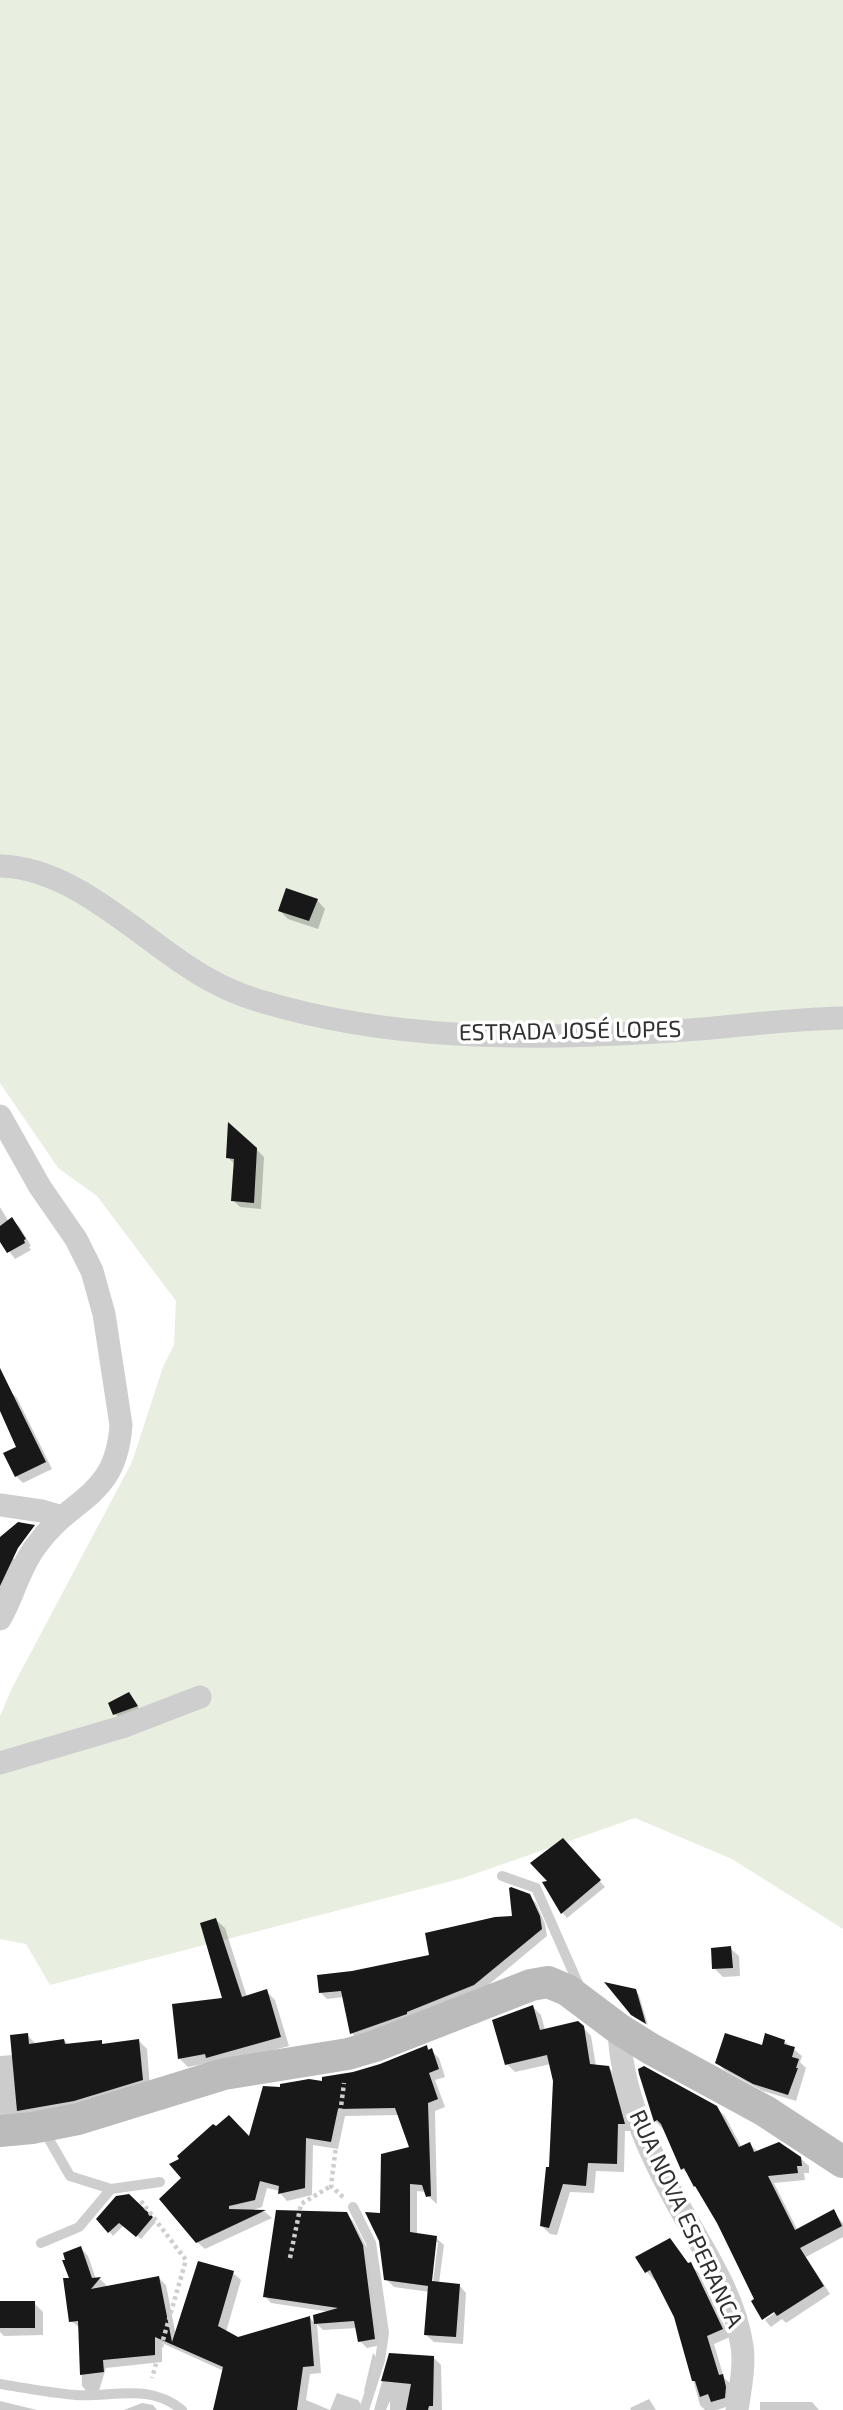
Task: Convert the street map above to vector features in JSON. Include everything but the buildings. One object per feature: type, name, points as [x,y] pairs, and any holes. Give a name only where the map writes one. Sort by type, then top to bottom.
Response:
[{"type":"street","name":"ESTRADA JOSÉ LOPES","points":[[0,866],[20,868],[61,882],[117,915],[183,964],[236,993],[261,1002],[332,1019],[458,1034],[562,1036],[660,1032],[843,1018]]},
{"type":"street","points":[[0,1116],[31,1172],[76,1239],[88,1263],[104,1314],[121,1425],[115,1461],[97,1490],[62,1517],[43,1536],[22,1567],[0,1619]]},
{"type":"street","points":[[0,1504],[62,1517]]},
{"type":"street","points":[[0,1763],[122,1727],[200,1697]]},
{"type":"street","points":[[0,2131],[41,2126],[125,2106],[224,2074],[348,2054],[375,2046],[531,1984],[548,1982],[567,1990],[619,2029],[679,2065],[774,2116],[843,2162]]},
{"type":"street","name":"RUA NOVA ESPERANCA","points":[[619,2029],[620,2059],[647,2139],[679,2207],[717,2275],[737,2325],[742,2348],[737,2410]]},
{"type":"lane","points":[[502,1876],[536,1888],[588,2005]]},
{"type":"lane","points":[[41,2126],[70,2176],[111,2189],[160,2182]]},
{"type":"lane","points":[[41,2243],[79,2227],[111,2189]]},
{"type":"lane","points":[[353,2207],[370,2243],[384,2333],[380,2360],[365,2410]]},
{"type":"lane","points":[[0,2384],[80,2395],[148,2393],[163,2398],[182,2410]]},
{"type":"path","points":[[331,2186],[348,2054]]},
{"type":"path","points":[[130,2186],[186,2260],[148,2393]]},
{"type":"path","points":[[331,2186],[353,2207]]},
{"type":"path","points":[[290,2258],[301,2204],[331,2186]]},
{"type":"shaded area","points":[[0,0],[843,0],[843,1929],[732,1859],[635,1818],[463,1878],[50,1985],[26,1944],[0,1939],[0,1716],[12,1688],[132,1462],[163,1367],[174,1345],[176,1301],[97,1196],[58,1168],[0,1083]]}]
